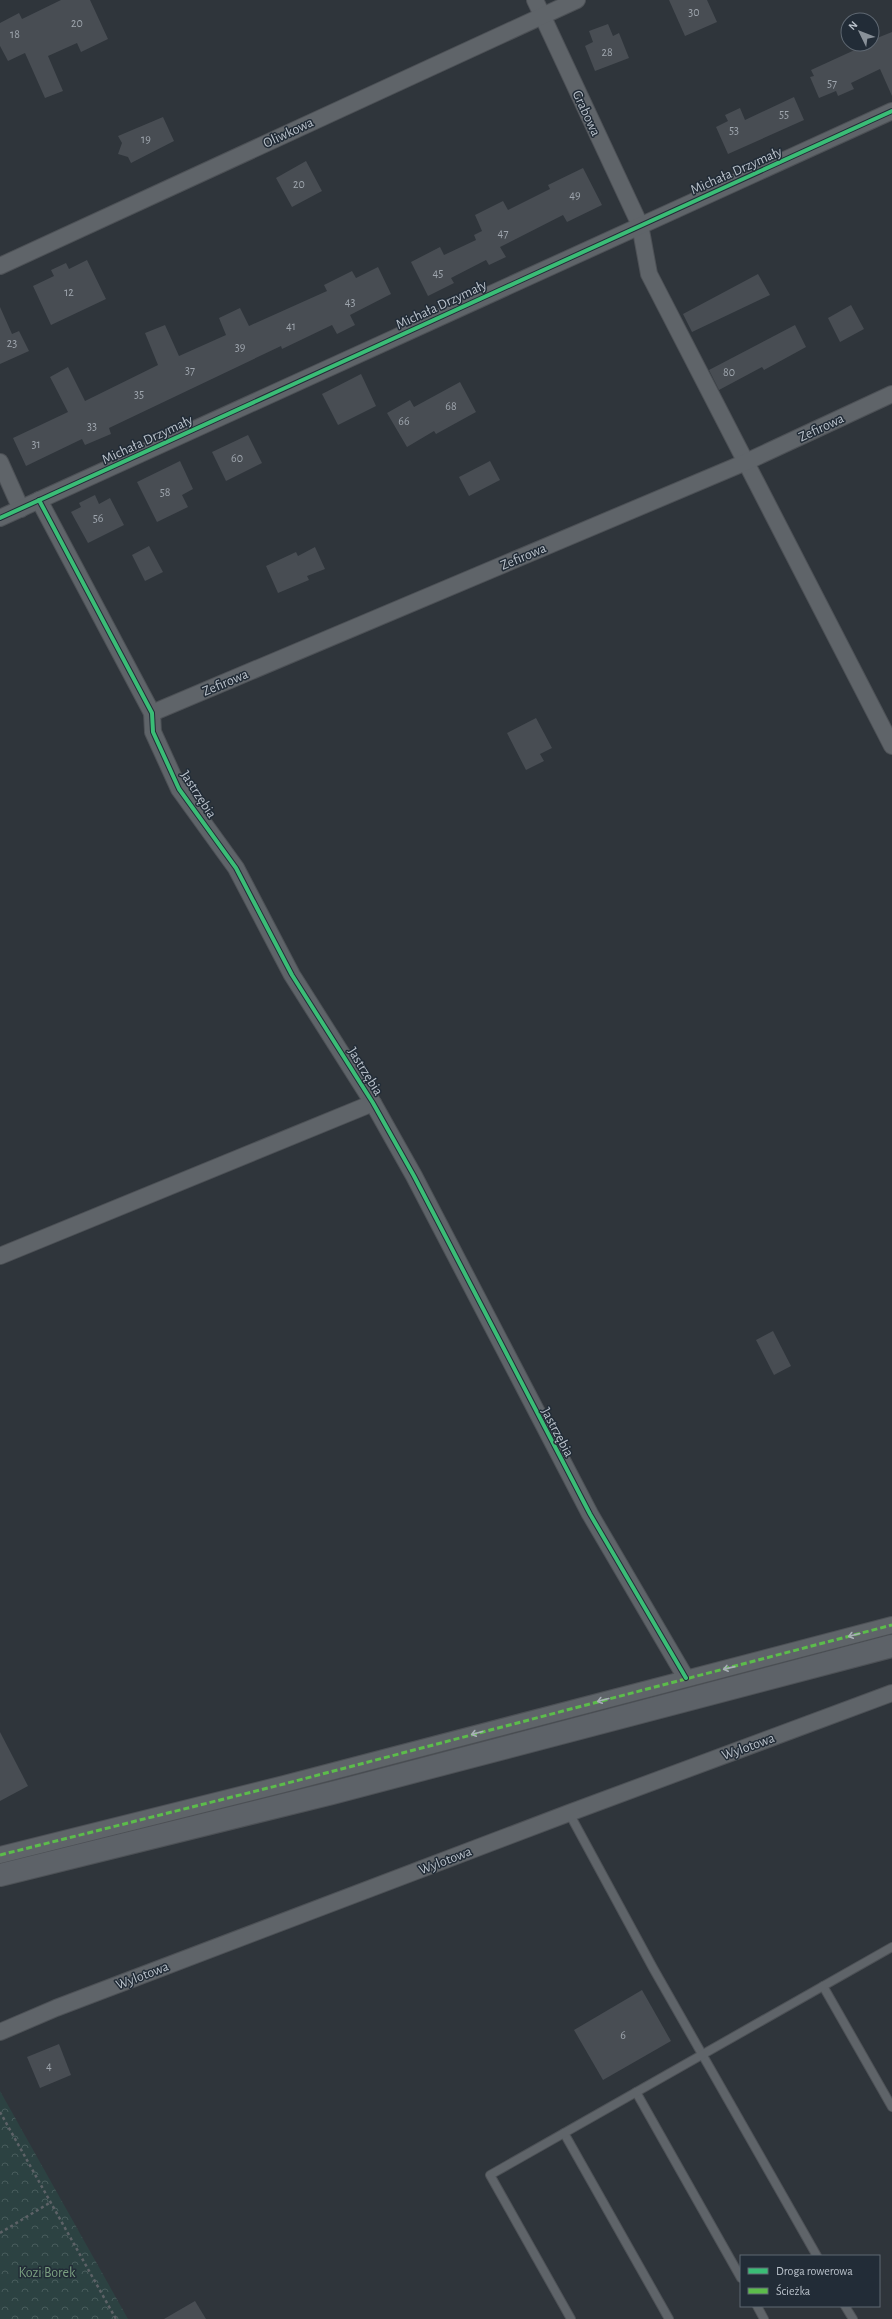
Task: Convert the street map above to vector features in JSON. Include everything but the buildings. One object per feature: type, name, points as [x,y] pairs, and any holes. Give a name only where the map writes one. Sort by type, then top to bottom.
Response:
[{"type":"street","name":"Grabowa","points":[[535,0],[640,225],[649,274],[892,746]]},
{"type":"street","name":"Oliwkowa","points":[[0,266],[577,0]]},
{"type":"street","name":"Michała Drzymały","points":[[0,518],[892,111]]},
{"type":"street","name":"Zefirowa","points":[[152,712],[746,462],[892,394]]},
{"type":"street","points":[[0,462],[21,509]]},
{"type":"street","name":"Jastrzębia","points":[[39,500],[152,712],[153,732],[179,789],[236,868],[292,975],[373,1103],[414,1176],[483,1313],[590,1514],[686,1678]]},
{"type":"street","points":[[0,1256],[373,1103]]},
{"type":"street","points":[[0,1854],[284,1784],[892,1625]]},
{"type":"street","points":[[0,1875],[332,1793],[892,1646]]},
{"type":"street","name":"Wylotowa","points":[[0,2032],[56,2008],[569,1812],[892,1693]]},
{"type":"lane","points":[[569,1812],[702,2054],[816,2255]]},
{"type":"lane","points":[[571,2319],[490,2175],[892,1947]]},
{"type":"lane","points":[[823,1986],[892,2107]]},
{"type":"lane","points":[[636,2092],[740,2276]]},
{"type":"lane","points":[[564,2133],[669,2319]]},
{"type":"lane","points":[[758,2307],[764,2319]]},
{"type":"lane","points":[[846,2307],[853,2319]]},
{"type":"path","points":[[0,2112],[116,2319]]},
{"type":"path","points":[[0,2233],[51,2202]]},
{"type":"green space","name":"Kozi Borek","points":[[0,2091],[128,2319],[0,2319]]},
{"type":"marked path","points":[[0,1855],[284,1784],[892,1625]]},
{"type":"cycle path","points":[[0,518],[892,111]]},
{"type":"cycle path","points":[[39,500],[152,713],[153,732],[179,789],[236,868],[292,975],[373,1103],[414,1176],[590,1514],[686,1678]]}]
